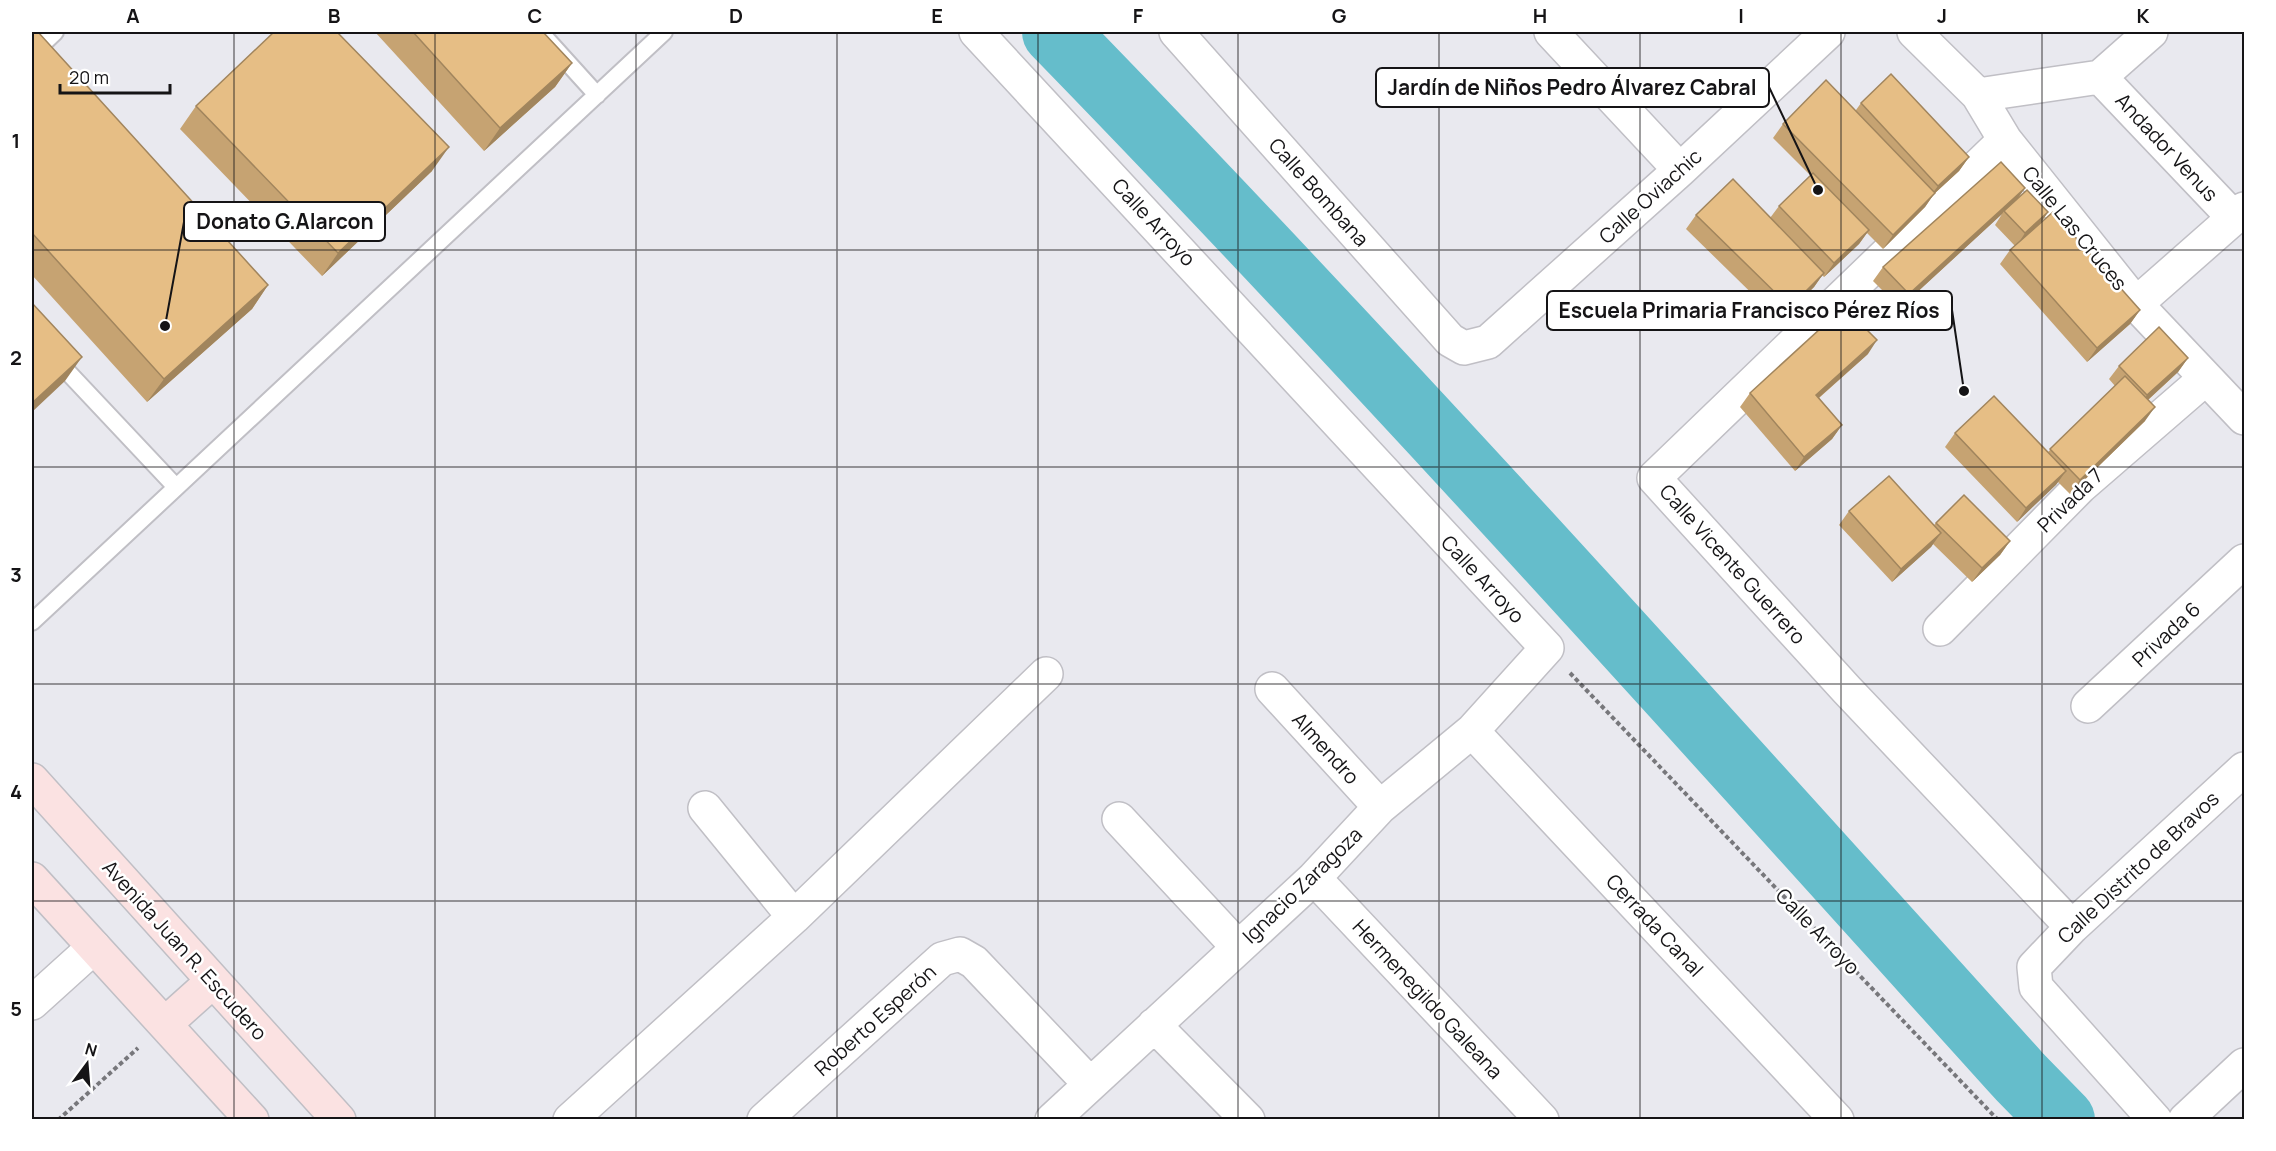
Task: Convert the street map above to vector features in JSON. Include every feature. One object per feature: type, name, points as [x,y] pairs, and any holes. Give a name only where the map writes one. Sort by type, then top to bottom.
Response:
[{"type":"main road","name":"Avenida Juan R. Escudero","points":[[32,780],[339,1119]]},
{"type":"main road","points":[[32,879],[165,1024],[240,1115]]},
{"type":"main road","points":[[165,1024],[213,981]]},
{"type":"street","name":"Calle Arroyo","points":[[976,32],[1547,648]]},
{"type":"street","name":"Calle Bombana","points":[[1176,32],[1450,340],[1464,348]]},
{"type":"street","points":[[1551,32],[1680,170]]},
{"type":"street","name":"Calle Oviachic","points":[[1464,348],[1488,342],[1680,170],[1828,32]]},
{"type":"street","name":"Calle Las Cruces","points":[[1914,32],[1978,95],[2005,140],[2136,304],[2244,418]]},
{"type":"street","points":[[1978,95],[2100,77],[2151,32]]},
{"type":"street","name":"Andador Venus","points":[[2100,77],[2239,214]]},
{"type":"street","name":"Calle Vicente Guerrero","points":[[2005,140],[1654,478],[1847,690],[2072,927]]},
{"type":"street","points":[[2136,304],[2239,214]]},
{"type":"street","name":"Privada 7","points":[[1940,629],[2080,487],[2206,378]]},
{"type":"street","name":"Privada 6","points":[[2088,706],[2244,561]]},
{"type":"street","name":"Ignacio Zaragoza","points":[[1052,1119],[1314,878],[1380,807],[1472,731],[1547,648]]},
{"type":"street","points":[[570,1119],[794,917],[1046,674]]},
{"type":"street","name":"Almendro","points":[[1272,688],[1380,807]]},
{"type":"street","name":"Cerrada Canal","points":[[1472,731],[1838,1119]]},
{"type":"street","name":"Calle Distrito de Bravos","points":[[2155,1119],[2036,987],[2034,967],[2072,927],[2244,769]]},
{"type":"street","points":[[705,808],[794,917]]},
{"type":"street","points":[[1119,819],[1238,947]]},
{"type":"street","name":"Hermenegildo Galeana","points":[[1314,878],[1542,1119]]},
{"type":"street","points":[[32,1003],[94,947]]},
{"type":"street","name":"Roberto Esperón","points":[[764,1119],[942,959],[960,954],[974,962],[1090,1084]]},
{"type":"street","points":[[1154,1025],[1248,1119]]},
{"type":"street","points":[[2185,1119],[2244,1065]]},
{"type":"lane","points":[[32,54],[55,32]]},
{"type":"lane","points":[[540,32],[597,95]]},
{"type":"lane","points":[[32,622],[597,95],[658,34]]},
{"type":"lane","points":[[32,334],[176,487]]},
{"type":"path","name":"Calle Arroyo","points":[[1547,648],[1998,1119]]},
{"type":"path","points":[[58,1119],[165,1024]]},
{"type":"building","points":[[32,32],[38,32],[268,285],[164,379],[32,233]]},
{"type":"building","points":[[274,32],[337,32],[449,147],[338,253],[196,106]]},
{"type":"building","points":[[413,32],[543,32],[572,63],[500,128]]},
{"type":"building","points":[[1891,74],[1969,157],[1938,186],[1861,103]]},
{"type":"building","points":[[1826,80],[1935,193],[1893,235],[1783,124]]},
{"type":"building","points":[[2001,162],[2025,188],[1909,294],[1883,267]]},
{"type":"building","points":[[1813,173],[1869,230],[1834,263],[1779,206]]},
{"type":"building","points":[[1733,179],[1824,273],[1790,307],[1696,215]]},
{"type":"building","points":[[2027,190],[2048,212],[2025,233],[2004,211]]},
{"type":"building","points":[[2053,212],[2140,310],[2097,348],[2010,250]]},
{"type":"building","points":[[32,303],[82,357],[32,403]]},
{"type":"building","points":[[1844,307],[1877,340],[1816,395],[1842,425],[1804,457],[1750,393]]},
{"type":"building","points":[[2159,327],[2188,358],[2147,395],[2119,366]]},
{"type":"building","points":[[2125,376],[2155,407],[2080,480],[2050,449]]},
{"type":"building","points":[[1994,396],[2066,471],[2026,508],[1955,433]]},
{"type":"building","points":[[1889,476],[1941,533],[1901,569],[1849,511]]},
{"type":"building","points":[[1964,495],[2010,541],[1982,568],[1936,523]]},
{"type":"waterway","points":[[1055,32],[1422,419],[2020,1077],[2062,1120]]},
{"type":"place","name":"Jardín de Niños Pedro Álvarez Cabral","points":[[1818,190]]},
{"type":"place","name":"Donato G.Alarcon","points":[[165,326]]},
{"type":"place","name":"Escuela Primaria Francisco Pérez Ríos","points":[[1964,391]]}]
